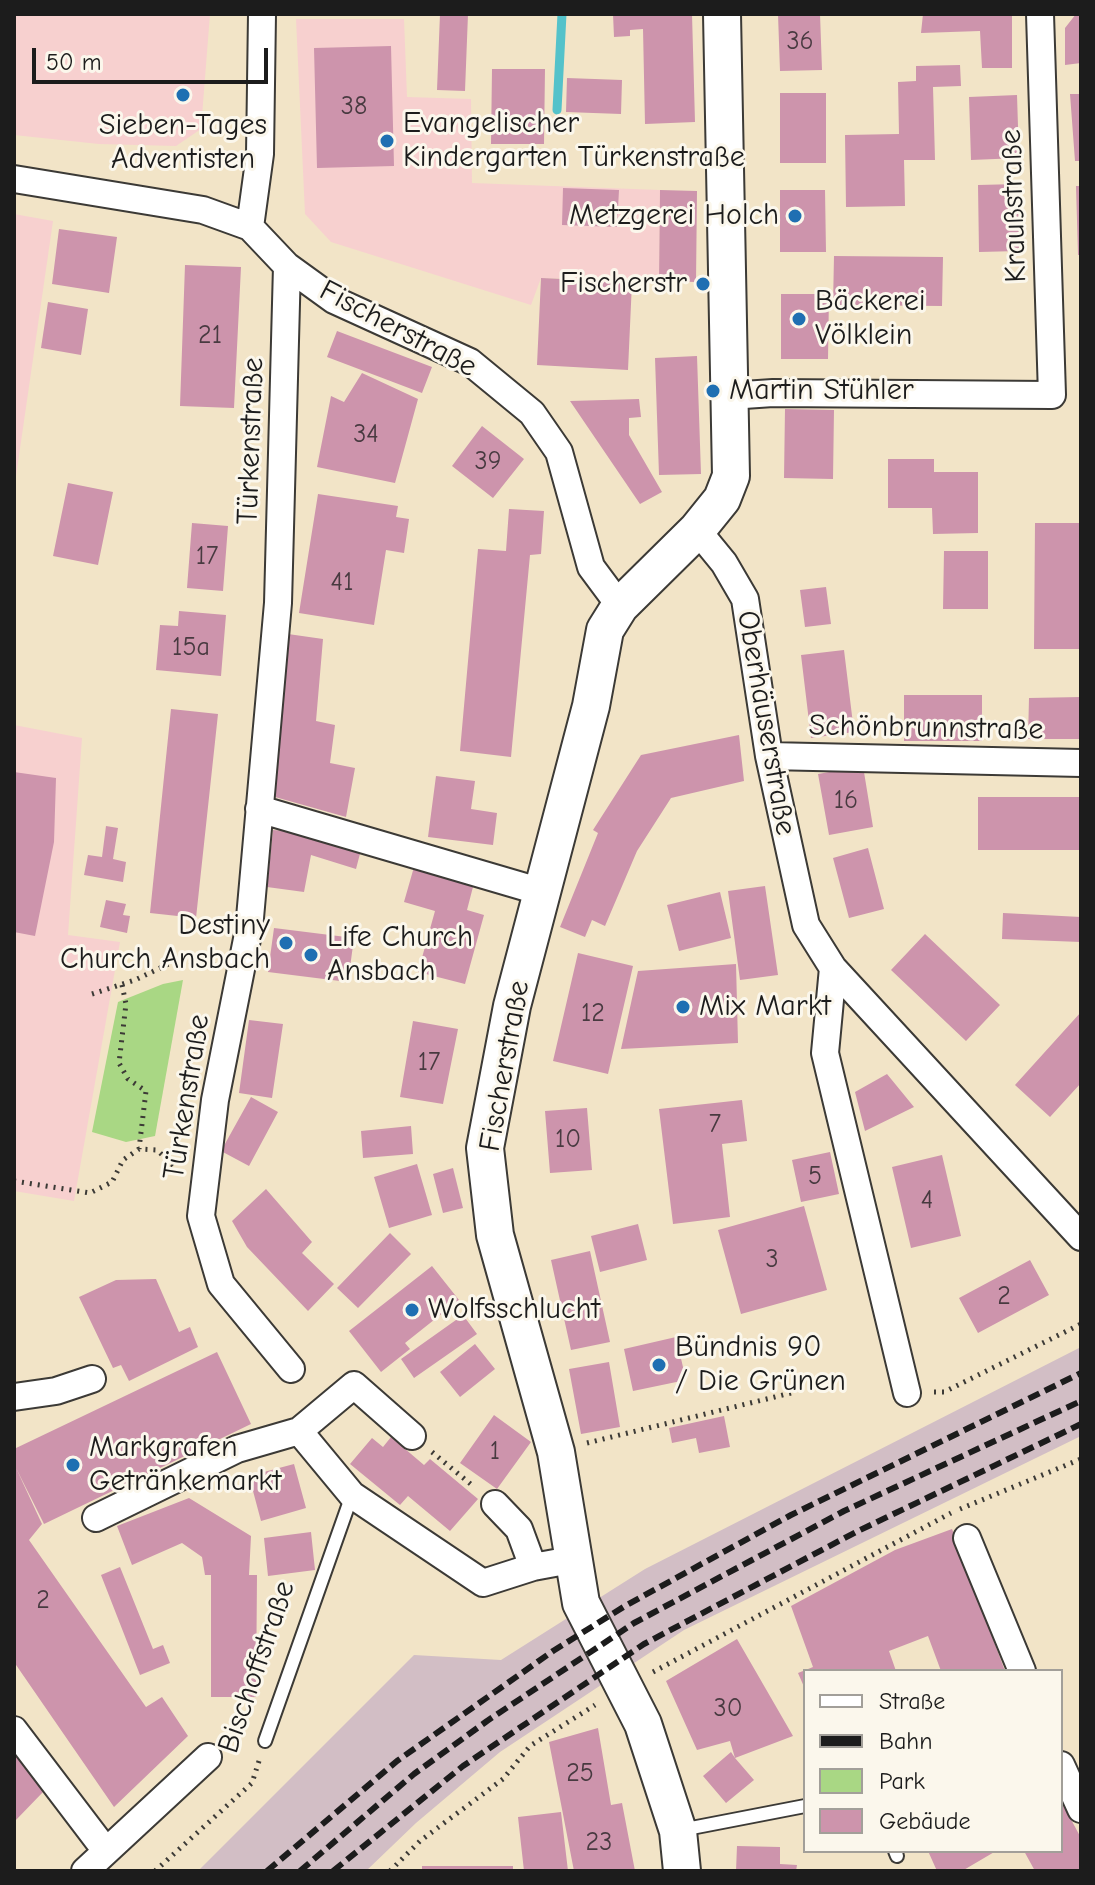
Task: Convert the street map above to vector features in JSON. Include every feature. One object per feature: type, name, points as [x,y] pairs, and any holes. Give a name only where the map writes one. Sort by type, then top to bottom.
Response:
[{"type":"street","points":[[14,179],[203,210],[250,227],[260,154],[262,14]]},
{"type":"street","points":[[697,530],[722,499],[731,476],[722,14]]},
{"type":"street","name":"Kraußstraße","points":[[729,396],[1052,395],[1040,14]]},
{"type":"street","name":"Fischerstraße","points":[[250,227],[287,266],[334,300],[470,362],[532,413],[559,452],[591,567],[620,606]]},
{"type":"street","name":"Türkenstraße","points":[[287,266],[278,603],[249,929],[215,1100],[201,1216],[221,1284],[291,1369]]},
{"type":"street","name":"Fischerstraße","points":[[682,1871],[678,1831],[643,1724],[581,1603],[571,1560],[556,1452],[495,1235],[485,1148],[512,1006],[591,706],[605,630],[620,606],[697,530]]},
{"type":"street","name":"Oberhäuserstraße","points":[[697,530],[724,563],[745,599],[769,756],[806,925],[833,968],[1081,1237]]},
{"type":"street","name":"Schönbrunnstraße","points":[[769,756],[1081,763]]},
{"type":"street","points":[[259,809],[542,892]]},
{"type":"street","points":[[833,968],[825,1053],[907,1393]]},
{"type":"street","points":[[14,1397],[56,1391],[92,1379]]},
{"type":"street","points":[[96,1518],[237,1449],[299,1431],[354,1385],[412,1436]]},
{"type":"street","points":[[299,1431],[352,1495],[483,1583],[533,1567],[571,1560]]},
{"type":"street","points":[[495,1504],[519,1529],[533,1567]]},
{"type":"street","points":[[967,1538],[1021,1669]]},
{"type":"street","points":[[14,1730],[106,1851]]},
{"type":"street","points":[[85,1871],[208,1757]]},
{"type":"street","points":[[1063,1769],[1081,1809]]},
{"type":"lane","name":"Bischoffstraße","points":[[265,1741],[352,1495]]},
{"type":"lane","points":[[678,1831],[803,1806]]},
{"type":"path","points":[[92,994],[122,985],[177,960],[240,968]]},
{"type":"path","points":[[122,985],[126,1004],[119,1063],[128,1079],[146,1091],[139,1149]]},
{"type":"path","points":[[14,1181],[90,1193],[112,1182],[123,1160],[139,1149],[157,1150],[176,1166],[187,1204],[201,1216]]},
{"type":"path","points":[[907,1393],[944,1392],[1081,1324]]},
{"type":"path","points":[[556,1452],[791,1393]]},
{"type":"path","points":[[412,1436],[495,1504]]},
{"type":"path","points":[[390,1871],[420,1841],[503,1779],[530,1746],[620,1676],[934,1520],[1081,1459]]},
{"type":"path","name":"Bischoffstraße","points":[[155,1871],[252,1783],[265,1741]]},
{"type":"shaded area","points":[[14,14],[210,14],[201,129],[176,146],[99,144],[14,135]]},
{"type":"shaded area","name":"Evangelischer Kindergarten Türkenstraße","points":[[296,19],[404,19],[407,97],[471,99],[472,183],[660,190],[659,281],[541,278],[531,305],[331,242],[305,214]]},
{"type":"shaded area","points":[[14,214],[53,221],[14,490]]},
{"type":"shaded area","points":[[14,725],[82,738],[68,935],[120,942],[74,1201],[14,1191]]},
{"type":"shaded area","points":[[1081,1347],[1081,1436],[684,1630],[500,1752],[416,1823],[366,1871],[198,1871],[414,1655],[501,1660],[645,1569]]},
{"type":"green space","points":[[183,980],[155,1136],[126,1142],[92,1132],[118,1002],[163,984]]},
{"type":"building","points":[[440,14],[468,14],[465,91],[437,90]]},
{"type":"building","points":[[613,14],[692,14],[695,122],[645,124],[643,29],[630,30],[630,36],[614,37]]},
{"type":"building","points":[[778,14],[820,14],[822,70],[780,71]]},
{"type":"building","points":[[923,14],[1012,14],[1012,68],[982,68],[980,31],[921,33]]},
{"type":"building","points":[[1076,14],[1081,14],[1081,63],[1065,65],[1065,28]]},
{"type":"building","points":[[391,46],[394,166],[317,168],[314,48]]},
{"type":"building","points":[[960,65],[961,86],[933,87],[935,160],[904,160],[905,206],[846,207],[845,135],[899,134],[898,82],[916,81],[916,66]]},
{"type":"building","points":[[492,69],[545,69],[544,144],[491,144]]},
{"type":"building","points":[[567,78],[622,80],[621,114],[566,112]]},
{"type":"building","points":[[780,93],[826,93],[826,163],[780,163]]},
{"type":"building","points":[[1070,94],[1081,94],[1081,161],[1075,161]]},
{"type":"building","points":[[1017,95],[1019,158],[971,160],[969,97]]},
{"type":"building","points":[[1018,184],[1019,251],[979,252],[978,185]]},
{"type":"building","points":[[1076,186],[1081,186],[1081,255],[1078,255]]},
{"type":"building","points":[[563,188],[619,190],[617,227],[562,225]]},
{"type":"building","points":[[660,190],[697,191],[696,282],[659,281]]},
{"type":"building","points":[[780,190],[825,190],[826,252],[780,252]]},
{"type":"building","points":[[59,229],[117,237],[109,293],[52,284]]},
{"type":"building","points":[[834,256],[943,257],[942,306],[833,305]]},
{"type":"building","points":[[185,265],[241,267],[234,408],[180,406]]},
{"type":"building","points":[[541,278],[632,282],[628,370],[537,365]]},
{"type":"building","points":[[781,294],[829,294],[828,359],[781,359]]},
{"type":"building","points":[[48,302],[88,309],[81,355],[41,348]]},
{"type":"building","points":[[337,331],[432,367],[422,393],[327,357]]},
{"type":"building","points":[[697,356],[701,474],[659,475],[655,358]]},
{"type":"building","points":[[362,373],[418,399],[395,483],[317,467],[331,396],[344,402]]},
{"type":"building","points":[[639,399],[641,417],[629,418],[629,435],[662,492],[640,504],[570,401]]},
{"type":"building","points":[[785,409],[834,410],[833,479],[784,478]]},
{"type":"building","points":[[482,426],[524,459],[493,498],[452,466]]},
{"type":"building","points":[[888,459],[934,459],[934,472],[978,472],[978,533],[933,534],[932,508],[888,508]]},
{"type":"building","points":[[68,483],[113,492],[98,565],[53,556]]},
{"type":"building","points":[[318,494],[398,506],[396,517],[409,519],[404,553],[386,550],[374,625],[299,613]]},
{"type":"building","points":[[509,509],[544,511],[541,554],[530,555],[511,757],[460,751],[478,549],[506,551]]},
{"type":"building","points":[[192,523],[228,526],[223,591],[187,588]]},
{"type":"building","points":[[1035,523],[1081,523],[1081,649],[1034,649]]},
{"type":"building","points":[[944,551],[988,551],[988,609],[943,609]]},
{"type":"building","points":[[826,587],[831,624],[805,627],[800,590]]},
{"type":"building","points":[[179,611],[226,615],[221,676],[156,670],[160,625],[178,626]]},
{"type":"building","points":[[288,634],[323,639],[316,721],[335,725],[330,763],[355,768],[346,817],[275,797]]},
{"type":"building","points":[[844,650],[854,732],[811,738],[801,655]]},
{"type":"building","points":[[904,695],[982,695],[982,741],[904,741]]},
{"type":"building","points":[[1081,697],[1081,739],[1028,739],[1029,698]]},
{"type":"building","points":[[171,709],[218,714],[196,918],[150,913]]},
{"type":"building","points":[[739,735],[744,781],[671,798],[637,851],[605,926],[592,920],[585,937],[560,927],[598,833],[593,830],[641,755]]},
{"type":"building","points":[[863,766],[873,827],[829,835],[818,774]]},
{"type":"building","points":[[14,772],[56,778],[54,842],[35,936],[14,932]]},
{"type":"building","points":[[436,776],[475,781],[471,809],[497,813],[493,845],[428,837]]},
{"type":"building","points":[[978,797],[1081,797],[1081,850],[978,850]]},
{"type":"building","points":[[106,826],[118,828],[113,859],[126,862],[123,882],[84,875],[88,855],[102,857]]},
{"type":"building","points":[[273,830],[314,833],[362,846],[356,869],[311,855],[304,892],[267,887]]},
{"type":"building","points":[[868,848],[884,909],[849,918],[833,858]]},
{"type":"building","points":[[414,867],[474,883],[467,910],[484,915],[465,984],[418,972],[435,911],[404,902]]},
{"type":"building","points":[[765,886],[778,975],[740,980],[728,891]]},
{"type":"building","points":[[720,892],[731,938],[679,951],[667,905]]},
{"type":"building","points":[[106,900],[126,904],[123,915],[130,916],[127,933],[100,927]]},
{"type":"building","points":[[1003,913],[1081,917],[1081,942],[1002,939]]},
{"type":"building","name":"Life Church Ansbach","points":[[274,928],[354,938],[348,982],[268,972]]},
{"type":"building","points":[[925,934],[1000,1005],[966,1041],[891,970]]},
{"type":"building","points":[[578,953],[633,966],[608,1074],[553,1061]]},
{"type":"building","name":"Mix Markt","points":[[736,964],[738,1043],[621,1049],[638,971]]},
{"type":"building","points":[[1081,1012],[1081,1083],[1050,1117],[1015,1085]]},
{"type":"building","points":[[249,1020],[283,1024],[272,1098],[239,1093]]},
{"type":"building","points":[[413,1021],[458,1029],[443,1104],[400,1097]]},
{"type":"building","points":[[887,1074],[914,1107],[865,1131],[855,1092]]},
{"type":"building","points":[[251,1097],[278,1112],[249,1166],[221,1151]]},
{"type":"building","points":[[742,1100],[747,1141],[722,1144],[730,1217],[673,1224],[659,1109]]},
{"type":"building","points":[[587,1108],[592,1170],[550,1173],[545,1111]]},
{"type":"building","points":[[411,1126],[413,1154],[363,1158],[361,1131]]},
{"type":"building","points":[[830,1152],[839,1194],[801,1202],[792,1160]]},
{"type":"building","points":[[942,1155],[961,1236],[911,1248],[892,1167]]},
{"type":"building","points":[[417,1164],[432,1215],[389,1228],[374,1177]]},
{"type":"building","points":[[453,1168],[463,1208],[443,1213],[433,1174]]},
{"type":"building","points":[[266,1189],[312,1242],[302,1253],[334,1284],[308,1311],[247,1247],[232,1221]]},
{"type":"building","points":[[804,1206],[827,1290],[741,1314],[718,1230]]},
{"type":"building","points":[[638,1224],[647,1260],[600,1272],[591,1236]]},
{"type":"building","points":[[390,1233],[411,1254],[358,1308],[337,1288]]},
{"type":"building","points":[[590,1251],[610,1342],[571,1350],[551,1260]]},
{"type":"building","points":[[1030,1260],[1049,1295],[978,1333],[959,1298]]},
{"type":"building","points":[[432,1266],[459,1300],[405,1343],[410,1349],[381,1372],[349,1331]]},
{"type":"building","points":[[156,1279],[179,1332],[190,1327],[198,1347],[129,1381],[121,1365],[113,1368],[79,1297],[116,1280]]},
{"type":"building","points":[[463,1315],[477,1334],[414,1378],[401,1359]]},
{"type":"building","points":[[676,1337],[686,1380],[633,1391],[624,1349]]},
{"type":"building","points":[[475,1344],[495,1369],[460,1397],[440,1372]]},
{"type":"building","points":[[217,1352],[251,1424],[44,1524],[16,1468],[42,1524],[29,1540],[146,1707],[162,1697],[188,1736],[114,1807],[14,1662],[14,1449]]},
{"type":"building","points":[[609,1362],[620,1427],[581,1434],[569,1369]]},
{"type":"building","points":[[494,1415],[531,1442],[497,1489],[460,1463]]},
{"type":"building","points":[[724,1416],[730,1447],[699,1453],[696,1438],[672,1443],[669,1428]]},
{"type":"building","points":[[391,1437],[424,1465],[430,1459],[478,1499],[450,1531],[408,1496],[400,1505],[350,1464],[372,1438],[383,1447]]},
{"type":"building","points":[[294,1464],[306,1508],[261,1521],[249,1476]]},
{"type":"building","points":[[189,1498],[251,1536],[249,1575],[257,1575],[256,1697],[211,1697],[211,1575],[205,1575],[202,1557],[182,1543],[132,1565],[117,1526]]},
{"type":"building","points":[[952,1529],[1004,1669],[940,1669],[928,1636],[889,1651],[895,1669],[808,1669],[813,1667],[791,1606],[895,1550]]},
{"type":"building","points":[[311,1532],[315,1570],[268,1576],[264,1538]]},
{"type":"building","points":[[120,1567],[153,1649],[163,1645],[170,1663],[140,1675],[101,1575]]},
{"type":"building","points":[[737,1639],[793,1736],[735,1758],[730,1741],[697,1750],[666,1681]]},
{"type":"building","points":[[598,1728],[611,1805],[622,1803],[635,1871],[574,1871],[549,1742]]},
{"type":"building","points":[[14,1739],[45,1790],[14,1822]]},
{"type":"building","points":[[731,1752],[754,1780],[726,1803],[703,1776]]},
{"type":"building","points":[[1063,1805],[1081,1838],[1081,1871],[1035,1871],[1025,1853],[1063,1853]]},
{"type":"building","points":[[561,1812],[568,1871],[524,1871],[518,1817]]},
{"type":"building","points":[[737,1846],[780,1847],[780,1864],[797,1865],[796,1871],[736,1871]]},
{"type":"building","points":[[929,1853],[993,1853],[962,1871],[937,1871]]},
{"type":"building","points":[[422,1866],[513,1866],[513,1871],[422,1871]]},
{"type":"waterway","points":[[557,110],[562,14]]},
{"type":"railway","points":[[267,1871],[397,1761],[553,1651],[625,1606],[791,1515],[1081,1373]]},
{"type":"railway","points":[[300,1871],[414,1774],[634,1623],[844,1511],[1081,1401]]},
{"type":"railway","points":[[333,1871],[463,1766],[644,1644],[856,1532],[1081,1424]]},
{"type":"place","name":"Sieben-Tages Adventisten","points":[[183,95]]},
{"type":"place","name":"Evangelischer Kindergarten Türkenstraße","points":[[387,141]]},
{"type":"place","name":"Metzgerei Holch","points":[[795,216]]},
{"type":"place","name":"Fischerstr","points":[[703,284]]},
{"type":"place","name":"Bäckerei Völklein","points":[[799,319]]},
{"type":"place","name":"Martin Stühler","points":[[713,391]]},
{"type":"place","name":"Destiny Church Ansbach","points":[[286,943]]},
{"type":"place","name":"Life Church Ansbach","points":[[311,955]]},
{"type":"place","name":"Mix Markt","points":[[683,1007]]},
{"type":"place","name":"Wolfsschlucht","points":[[412,1310]]},
{"type":"place","name":"Bündnis 90 / Die Grünen","points":[[659,1365]]},
{"type":"place","name":"Markgrafen Getränkemarkt","points":[[73,1465]]}]
